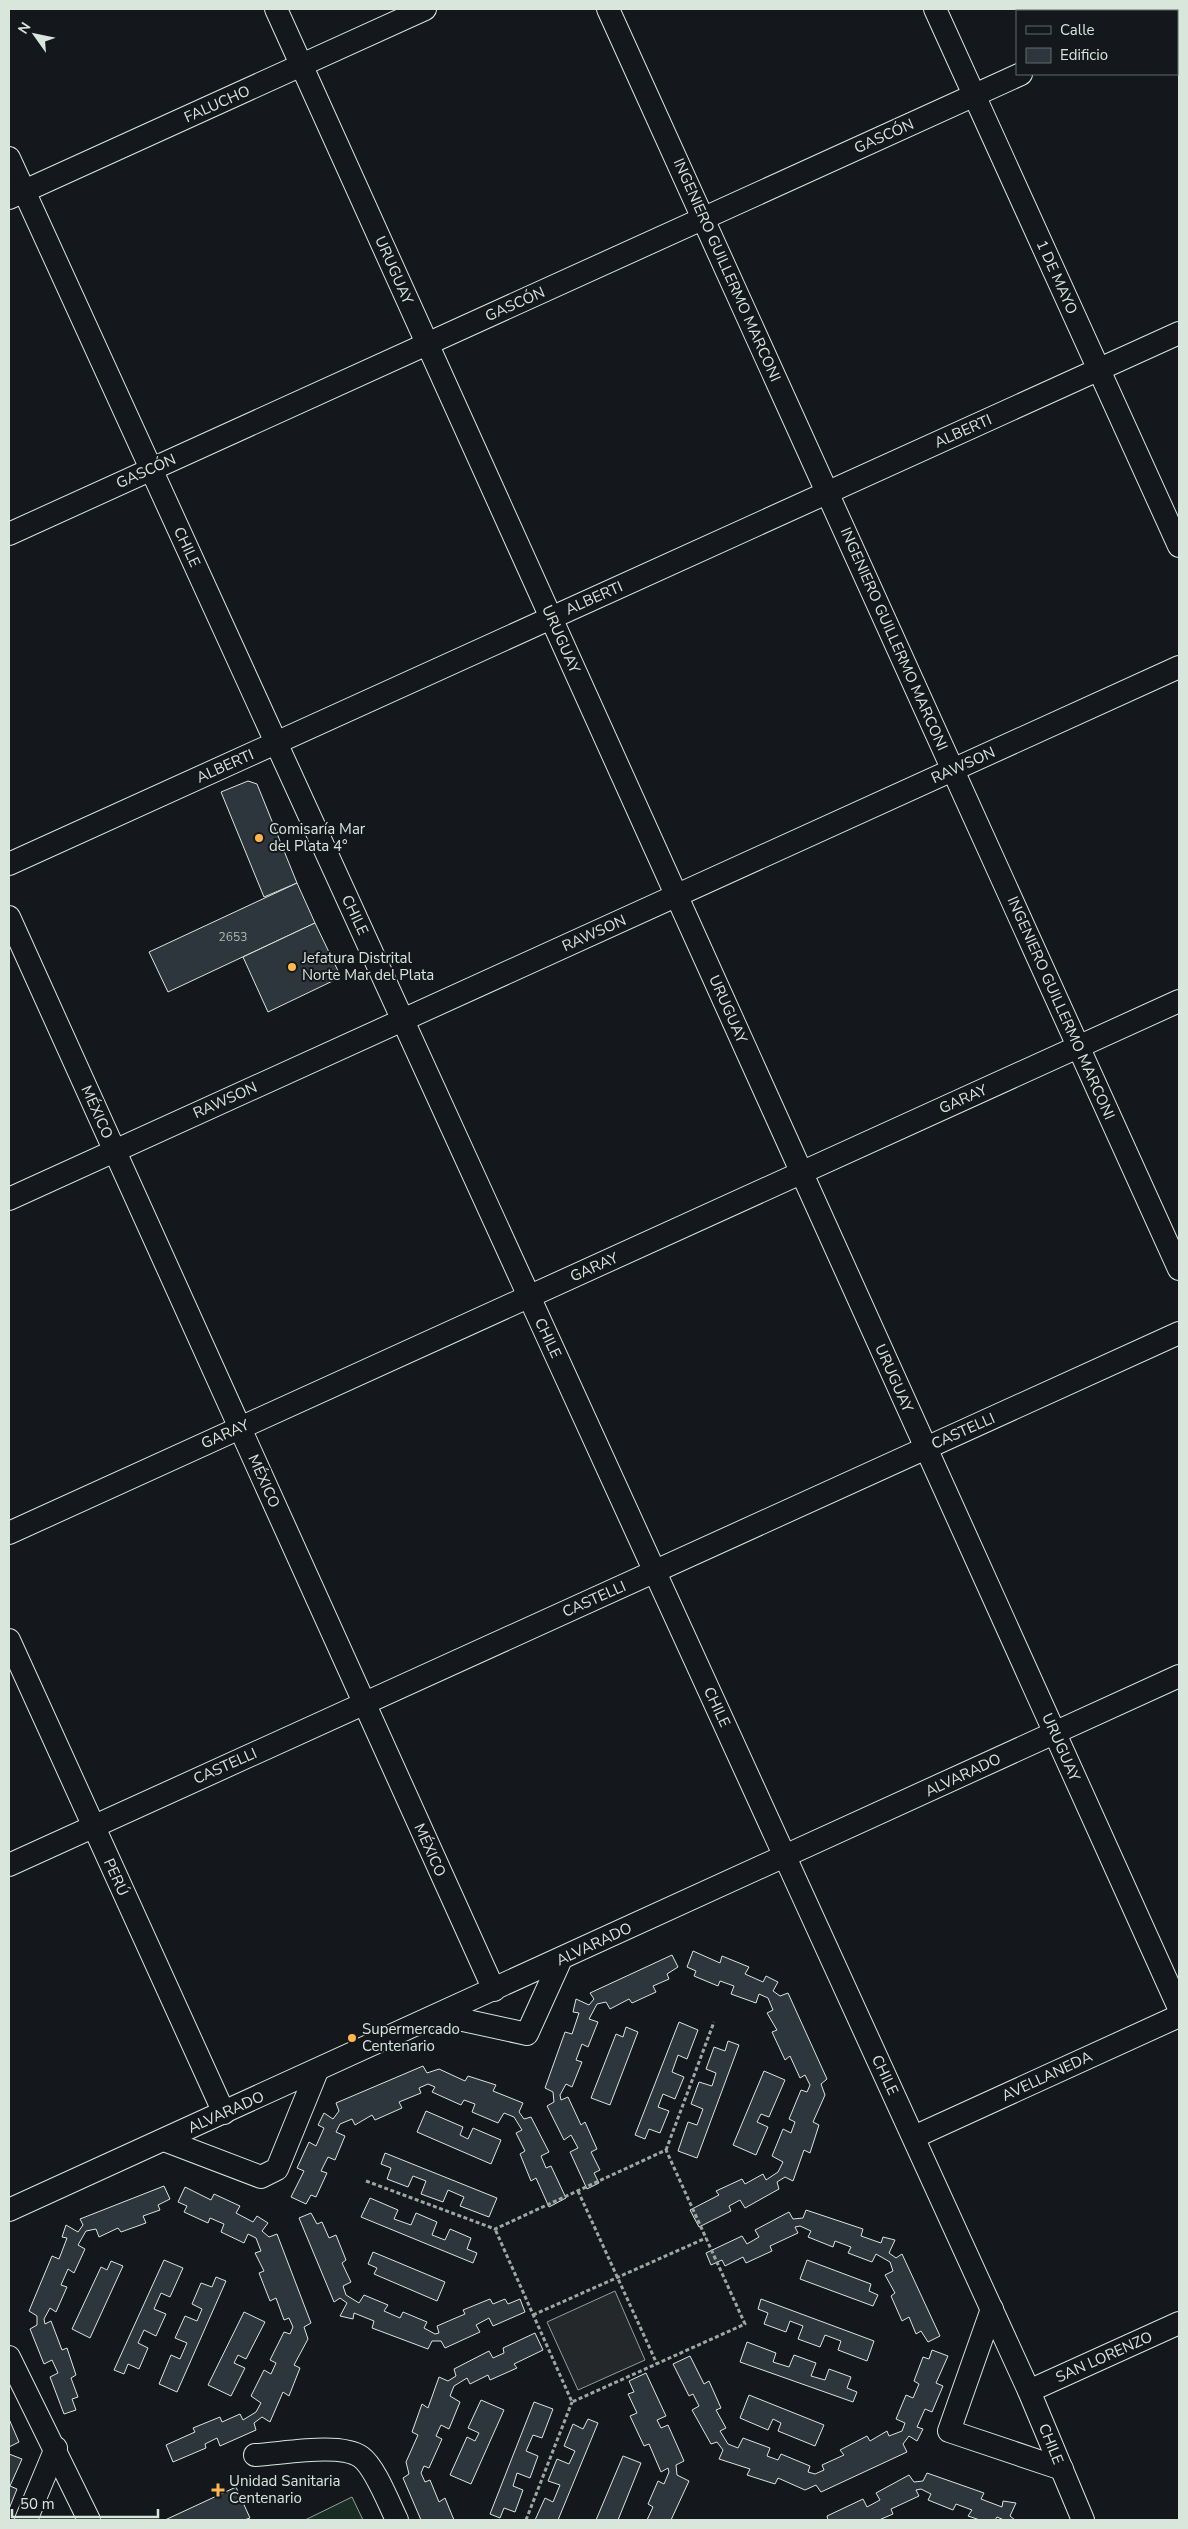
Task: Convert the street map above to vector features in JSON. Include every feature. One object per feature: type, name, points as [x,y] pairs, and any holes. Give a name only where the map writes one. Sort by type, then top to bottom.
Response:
[{"type":"street","name":"URUGUAY","points":[[276,9],[1179,2008]]},
{"type":"street","name":"FALUCHO","points":[[16,195],[426,9]]},
{"type":"street","name":"INGENIERO GUILLERMO MARCONI","points":[[608,9],[1179,1269]]},
{"type":"street","name":"1 DE MAYO","points":[[935,9],[1179,546]]},
{"type":"street","name":"GASCÓN","points":[[9,534],[1019,75]]},
{"type":"street","name":"CHILE","points":[[9,158],[16,195],[151,469],[1029,2390],[1082,2520]]},
{"type":"street","name":"ALBERTI","points":[[9,864],[1179,333]]},
{"type":"street","name":"RAWSON","points":[[9,1199],[1179,667]]},
{"type":"street","name":"MÉXICO","points":[[9,917],[494,1990]]},
{"type":"street","name":"GARAY","points":[[9,1533],[1179,1001]]},
{"type":"street","name":"CASTELLI","points":[[9,1865],[1179,1333]]},
{"type":"street","name":"PERÚ","points":[[9,1640],[224,2113]]},
{"type":"street","name":"ALVARADO","points":[[9,2210],[1179,1676]]},
{"type":"street","points":[[440,2014],[526,2034],[561,1959]]},
{"type":"street","name":"AVELLANEDA","points":[[914,2137],[1179,2016]]},
{"type":"street","points":[[164,2140],[261,2176],[277,2169],[317,2071]]},
{"type":"street","points":[[992,2309],[949,2431],[1062,2469]]},
{"type":"street","name":"SAN LORENZO","points":[[1029,2390],[1179,2323]]},
{"type":"street","points":[[9,2357],[56,2448],[89,2520]]},
{"type":"street","points":[[26,2520],[56,2448]]},
{"type":"street","points":[[255,2456],[334,2450],[349,2451],[362,2457],[375,2476],[397,2520]]},
{"type":"path","points":[[366,2181],[495,2229],[666,2150],[714,2022]]},
{"type":"path","points":[[526,2520],[572,2402],[745,2324],[666,2150]]},
{"type":"path","points":[[578,2191],[657,2364]]},
{"type":"path","points":[[495,2229],[572,2402]]},
{"type":"path","points":[[533,2315],[706,2238]]},
{"type":"green space","points":[[352,2497],[363,2520],[305,2520]]},
{"type":"shaded area","points":[[615,2291],[645,2360],[578,2390],[547,2322]]},
{"type":"building","name":"Comisaría Mar del Plata 4°","points":[[248,781],[257,784],[297,883],[264,897],[221,792]]},
{"type":"building","points":[[297,883],[315,923],[168,992],[149,952]]},
{"type":"building","name":"Jefatura Distrital Norte Mar del Plata","points":[[315,923],[341,977],[268,1012],[243,957]]},
{"type":"building","points":[[693,1951],[720,1963],[722,1956],[749,1967],[745,1974],[763,1982],[766,1976],[778,1982],[773,1991],[780,1996],[788,1993],[827,2079],[821,2084],[825,2095],[813,2122],[819,2125],[810,2153],[804,2150],[793,2181],[785,2177],[777,2182],[779,2189],[745,2208],[740,2200],[729,2206],[731,2211],[699,2227],[690,2210],[719,2195],[716,2191],[742,2179],[745,2184],[763,2174],[766,2180],[778,2172],[783,2162],[772,2156],[783,2129],[791,2133],[795,2122],[789,2119],[801,2090],[807,2092],[810,2085],[805,2075],[800,2078],[790,2056],[785,2060],[772,2032],[777,2030],[767,2013],[773,2010],[768,1998],[759,1994],[756,2003],[731,1994],[734,1986],[720,1981],[718,1986],[694,1976],[696,1971],[687,1967]]},
{"type":"building","points":[[672,1955],[678,1967],[667,1974],[669,1979],[653,1986],[656,1992],[632,2003],[629,1999],[610,2009],[606,2002],[597,2004],[589,2019],[598,2022],[588,2047],[582,2044],[576,2060],[582,2062],[572,2087],[566,2084],[560,2095],[561,2100],[568,2097],[581,2125],[585,2122],[597,2149],[591,2152],[600,2170],[594,2173],[599,2183],[587,2189],[570,2152],[578,2148],[571,2135],[564,2140],[547,2106],[554,2102],[553,2092],[545,2088],[565,2032],[572,2034],[579,2013],[573,2012],[576,1999],[589,2005],[594,1999],[590,1993]]},
{"type":"building","points":[[679,2022],[698,2030],[687,2059],[678,2055],[672,2072],[684,2077],[675,2099],[663,2094],[658,2107],[669,2111],[660,2133],[649,2129],[645,2139],[635,2135]]},
{"type":"building","points":[[626,2027],[638,2032],[610,2105],[591,2098],[616,2034],[623,2037]]},
{"type":"building","points":[[728,2041],[739,2045],[697,2158],[678,2151],[688,2122],[697,2125],[703,2109],[691,2104],[699,2082],[712,2086],[716,2073],[706,2069],[714,2047],[725,2051]]},
{"type":"building","points":[[423,2066],[427,2073],[439,2069],[465,2081],[468,2076],[496,2085],[493,2091],[523,2103],[519,2112],[524,2119],[531,2117],[549,2152],[541,2156],[546,2168],[551,2166],[566,2198],[549,2207],[536,2178],[531,2181],[520,2154],[525,2151],[516,2133],[522,2130],[514,2117],[504,2113],[498,2123],[472,2112],[475,2104],[464,2100],[461,2105],[432,2092],[435,2087],[428,2084],[419,2088],[421,2093],[399,2102],[402,2108],[375,2120],[372,2115],[355,2125],[352,2119],[340,2124],[336,2132],[345,2136],[335,2160],[328,2157],[321,2171],[327,2173],[316,2197],[311,2195],[306,2204],[291,2197],[304,2171],[297,2168],[309,2142],[316,2146],[324,2128],[318,2125],[324,2113],[333,2119],[339,2111],[336,2103]]},
{"type":"building","points":[[764,2071],[785,2080],[769,2117],[761,2114],[757,2122],[768,2127],[756,2155],[733,2145]]},
{"type":"building","points":[[426,2111],[463,2127],[460,2135],[468,2139],[473,2128],[501,2140],[491,2164],[417,2132]]},
{"type":"building","points":[[385,2153],[497,2198],[489,2217],[460,2206],[464,2197],[448,2190],[443,2202],[421,2194],[426,2181],[413,2176],[408,2187],[387,2179],[391,2168],[381,2164]]},
{"type":"building","points":[[164,2186],[170,2199],[158,2205],[160,2210],[143,2216],[146,2223],[121,2232],[118,2228],[99,2237],[96,2229],[86,2231],[78,2245],[85,2249],[74,2273],[68,2269],[61,2285],[67,2287],[56,2312],[50,2308],[44,2319],[45,2324],[51,2321],[62,2350],[67,2348],[76,2375],[71,2378],[78,2397],[72,2399],[76,2410],[64,2414],[50,2377],[58,2373],[52,2360],[44,2364],[30,2329],[37,2325],[37,2316],[29,2311],[52,2256],[59,2259],[67,2238],[62,2237],[66,2225],[78,2232],[83,2225],[80,2219]]},
{"type":"building","points":[[185,2187],[211,2200],[214,2194],[240,2206],[236,2213],[253,2222],[257,2216],[268,2223],[262,2231],[269,2237],[277,2234],[311,2323],[304,2327],[308,2339],[294,2365],[300,2368],[289,2396],[283,2392],[270,2422],[262,2417],[254,2423],[256,2430],[220,2446],[217,2438],[205,2444],[206,2448],[173,2462],[166,2445],[195,2432],[193,2428],[220,2417],[222,2422],[240,2414],[243,2420],[256,2412],[261,2403],[251,2396],[264,2370],[271,2374],[276,2363],[270,2360],[284,2332],[290,2334],[293,2327],[289,2318],[284,2320],[276,2298],[270,2301],[259,2273],[264,2271],[255,2253],[261,2251],[256,2238],[248,2234],[244,2243],[221,2232],[224,2224],[210,2218],[208,2223],[184,2212],[187,2206],[178,2202]]},
{"type":"building","points":[[370,2198],[398,2210],[394,2219],[411,2225],[416,2213],[437,2222],[432,2235],[445,2240],[450,2229],[471,2238],[467,2249],[477,2253],[473,2263],[361,2217]]},
{"type":"building","points":[[806,2210],[863,2229],[861,2236],[881,2243],[883,2237],[895,2240],[889,2253],[896,2258],[902,2254],[940,2336],[928,2342],[921,2331],[916,2334],[909,2317],[902,2321],[891,2296],[895,2293],[885,2275],[893,2271],[890,2262],[876,2254],[872,2262],[848,2253],[851,2247],[835,2241],[833,2247],[808,2237],[811,2231],[800,2226],[795,2227],[798,2233],[770,2246],[772,2251],[746,2263],[743,2257],[725,2266],[722,2260],[711,2265],[706,2253],[742,2236],[747,2244],[759,2237],[755,2230],[789,2212],[793,2219],[803,2218]]},
{"type":"building","points":[[311,2213],[317,2224],[322,2222],[329,2238],[336,2235],[346,2260],[342,2263],[351,2282],[343,2286],[346,2295],[359,2303],[364,2295],[388,2305],[384,2311],[400,2318],[403,2312],[427,2322],[424,2328],[435,2334],[439,2333],[437,2326],[465,2314],[463,2310],[490,2299],[493,2304],[505,2299],[508,2304],[520,2299],[525,2312],[493,2326],[489,2318],[476,2325],[480,2332],[445,2348],[441,2341],[432,2341],[428,2349],[372,2328],[374,2321],[354,2313],[353,2319],[340,2316],[347,2303],[340,2298],[334,2302],[299,2218]]},
{"type":"building","points":[[373,2252],[445,2282],[437,2301],[374,2274],[377,2268],[368,2264]]},
{"type":"building","points":[[164,2260],[183,2268],[170,2297],[161,2293],[154,2309],[166,2314],[156,2336],[144,2330],[138,2343],[148,2348],[139,2369],[128,2364],[124,2374],[114,2370]]},
{"type":"building","points":[[807,2260],[871,2284],[869,2291],[878,2295],[873,2306],[800,2279]]},
{"type":"building","points":[[111,2261],[123,2266],[90,2338],[72,2329],[101,2267],[107,2270]]},
{"type":"building","points":[[216,2277],[226,2281],[177,2392],[159,2384],[171,2355],[180,2359],[187,2343],[175,2338],[185,2316],[197,2321],[202,2309],[192,2304],[201,2283],[212,2287]]},
{"type":"building","points":[[761,2299],[874,2341],[867,2361],[838,2350],[841,2341],[825,2335],[820,2347],[798,2339],[803,2326],[790,2321],[786,2332],[764,2324],[768,2313],[758,2309]]},
{"type":"building","points":[[244,2312],[265,2322],[246,2359],[238,2355],[234,2363],[245,2368],[231,2396],[208,2385]]},
{"type":"building","points":[[535,2333],[543,2350],[514,2364],[517,2368],[490,2380],[488,2375],[470,2384],[467,2378],[454,2386],[450,2396],[460,2402],[449,2429],[441,2425],[436,2436],[442,2439],[429,2468],[424,2466],[421,2473],[425,2482],[430,2480],[439,2502],[445,2498],[454,2520],[421,2520],[403,2478],[409,2474],[406,2462],[418,2435],[412,2432],[422,2404],[428,2408],[439,2377],[448,2381],[456,2376],[454,2369],[489,2351],[493,2358],[504,2353],[503,2348]]},
{"type":"building","points":[[747,2342],[776,2353],[773,2362],[789,2367],[794,2355],[816,2363],[811,2376],[825,2380],[829,2369],[851,2377],[847,2388],[857,2392],[853,2402],[740,2362]]},
{"type":"building","points":[[932,2350],[948,2356],[936,2383],[943,2386],[932,2412],[925,2409],[917,2427],[923,2429],[917,2441],[909,2436],[903,2444],[907,2452],[821,2492],[816,2485],[805,2490],[778,2478],[775,2484],[747,2475],[750,2469],[719,2459],[723,2450],[717,2442],[711,2444],[692,2410],[699,2406],[693,2394],[689,2396],[673,2364],[690,2356],[704,2384],[709,2381],[721,2408],[716,2410],[726,2428],[720,2431],[728,2444],[738,2448],[743,2438],[770,2448],[767,2456],[778,2460],[781,2454],[810,2466],[808,2472],[815,2474],[824,2470],[822,2465],[844,2455],[840,2450],[867,2436],[870,2441],[887,2431],[889,2436],[902,2431],[905,2423],[896,2419],[906,2395],[913,2398],[919,2384],[914,2381],[923,2357],[929,2359]]},
{"type":"building","points":[[646,2373],[666,2416],[657,2420],[661,2428],[668,2425],[684,2461],[676,2465],[677,2475],[689,2481],[671,2520],[647,2520],[653,2507],[648,2504],[658,2481],[664,2484],[669,2472],[668,2468],[661,2472],[649,2444],[644,2446],[630,2416],[637,2413],[628,2394],[634,2392],[629,2381]]},
{"type":"building","points":[[749,2395],[824,2425],[815,2446],[778,2431],[781,2423],[773,2419],[768,2430],[740,2418]]},
{"type":"building","points":[[481,2400],[504,2410],[471,2484],[450,2475],[467,2437],[475,2441],[479,2433],[468,2428]]},
{"type":"building","points":[[534,2402],[553,2409],[542,2438],[533,2435],[526,2451],[538,2456],[530,2478],[517,2473],[513,2486],[523,2490],[515,2512],[504,2508],[500,2518],[490,2514]]},
{"type":"building","points":[[9,2419],[19,2442],[9,2447]]},
{"type":"building","points":[[588,2419],[598,2423],[558,2520],[535,2520],[545,2498],[553,2502],[560,2485],[548,2481],[557,2459],[569,2464],[575,2451],[564,2446],[573,2424],[583,2429]]},
{"type":"building","points":[[9,2454],[22,2459],[10,2486],[17,2489],[9,2509]]},
{"type":"building","points":[[623,2456],[641,2463],[618,2520],[596,2520]]},
{"type":"building","points":[[927,2473],[984,2493],[981,2499],[1002,2507],[1003,2501],[1016,2503],[1010,2516],[1015,2520],[1004,2520],[997,2517],[995,2520],[980,2520],[968,2516],[972,2510],[956,2504],[953,2510],[928,2500],[931,2494],[921,2489],[916,2490],[919,2496],[891,2509],[893,2514],[879,2520],[828,2520],[827,2516],[863,2499],[867,2507],[880,2500],[876,2493],[909,2475],[914,2482],[923,2481]]},
{"type":"building","points":[[236,2487],[250,2518],[244,2520],[165,2520]]},
{"type":"place","name":"Comisaría Mar del Plata 4°","points":[[259,838]]},
{"type":"place","name":"Jefatura Distrital Norte Mar del Plata","points":[[292,967]]},
{"type":"place","name":"Supermercado Centenario","points":[[352,2038]]},
{"type":"place","name":"Unidad Sanitaria Centenario","points":[[218,2490]]}]
